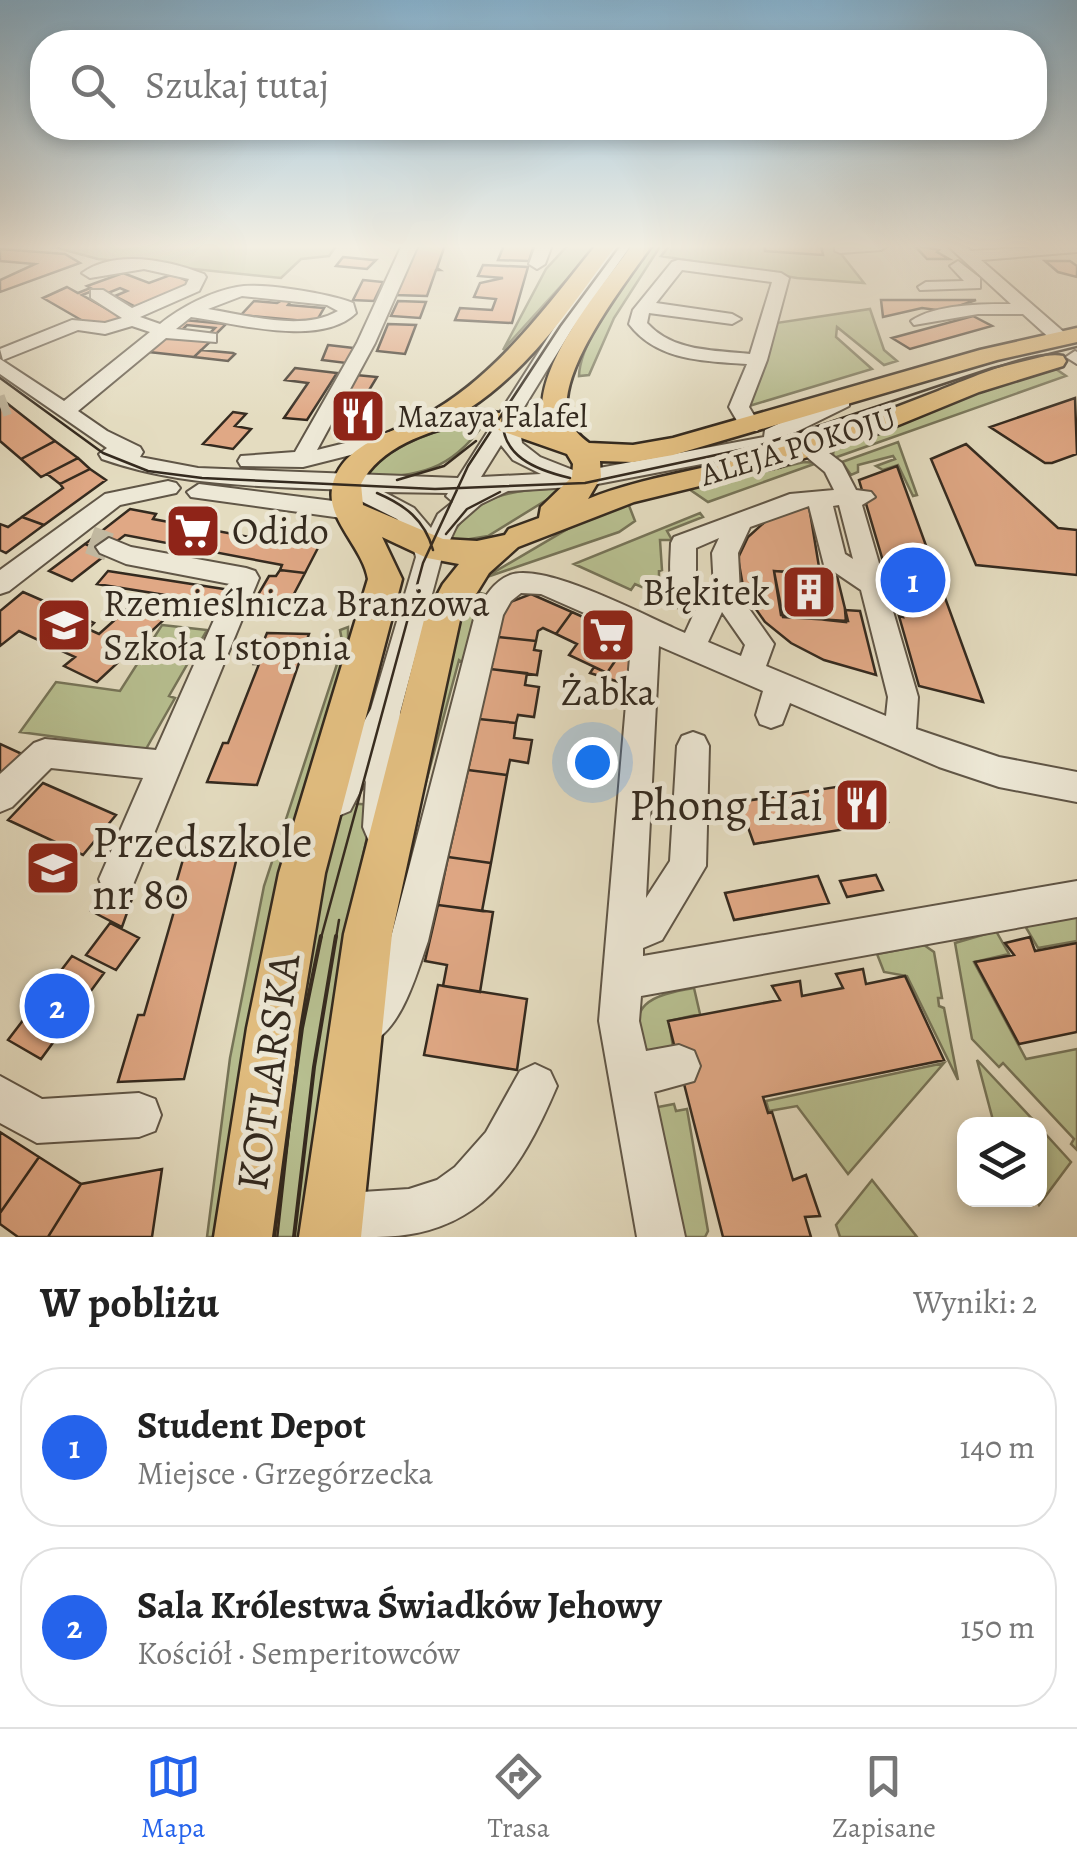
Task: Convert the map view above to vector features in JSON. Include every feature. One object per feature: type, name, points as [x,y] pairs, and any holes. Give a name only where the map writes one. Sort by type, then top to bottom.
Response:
[{"type":"main road","points":[[558,303],[496,377],[474,395],[365,459],[344,491],[430,552],[476,553],[511,542],[575,496],[588,471],[554,413],[554,397],[603,303]]},
{"type":"main road","name":"ALEJA POKOJU","points":[[503,422],[588,471],[637,453],[747,437],[942,369],[1073,349]]},
{"type":"main road","name":"ALEJA POKOJU","points":[[511,542],[625,494],[810,448],[1073,349]]},
{"type":"main road","points":[[942,369],[937,375],[943,382],[970,386]]},
{"type":"main road","points":[[418,427],[464,414],[503,422]]},
{"type":"main road","name":"KOTLARSKA","points":[[245,1237],[271,1022],[298,889],[384,579],[379,552],[344,491]]},
{"type":"main road","name":"KOTLARSKA","points":[[330,1227],[377,883],[442,620],[463,581],[483,559],[511,542]]},
{"type":"street","points":[[109,303],[131,318],[161,331],[210,338]]},
{"type":"street","points":[[1,365],[78,324],[92,330],[109,330],[163,303]]},
{"type":"street","points":[[65,411],[188,310],[208,303]]},
{"type":"street","points":[[188,310],[288,324],[340,321],[348,313],[347,307],[337,303]]},
{"type":"street","points":[[303,460],[310,438],[366,343],[384,303]]},
{"type":"street","points":[[377,883],[385,714],[430,552],[464,485],[582,303]]},
{"type":"street","points":[[554,342],[601,303]]},
{"type":"street","points":[[627,332],[648,303]]},
{"type":"street","points":[[774,303],[739,407],[747,437],[870,426]]},
{"type":"street","points":[[1017,303],[1073,349]]},
{"type":"street","points":[[920,321],[978,309],[1024,309]]},
{"type":"street","points":[[642,310],[732,319]]},
{"type":"street","points":[[642,310],[638,324],[654,342],[674,355],[708,365],[714,354],[758,360]]},
{"type":"street","points":[[1,365],[110,442],[147,456],[303,460],[352,450],[418,427]]},
{"type":"street","points":[[1,365],[19,399],[110,454],[136,464],[183,474],[344,491]]},
{"type":"street","points":[[110,454],[125,473],[141,482],[168,488],[344,491],[441,473],[503,422]]},
{"type":"street","points":[[810,448],[834,468],[856,497],[872,585],[904,697],[900,738]]},
{"type":"street","points":[[388,485],[511,484],[588,471]]},
{"type":"street","points":[[4,576],[89,540],[125,473]]},
{"type":"street","points":[[447,520],[473,500],[511,484]]},
{"type":"street","points":[[112,499],[168,488]]},
{"type":"street","points":[[749,672],[760,644],[723,608],[684,589],[681,546],[687,540],[798,498],[856,497]]},
{"type":"street","points":[[819,498],[835,561],[872,585]]},
{"type":"street","points":[[692,647],[723,608],[725,553],[741,520]]},
{"type":"street","points":[[89,540],[126,555],[246,578],[118,880]]},
{"type":"street","name":"KOTLARSKA","points":[[352,1048],[394,980],[409,940],[490,611],[512,584],[549,588],[646,627]]},
{"type":"street","points":[[661,1237],[619,1032],[646,627],[749,672],[775,701],[998,772],[1077,787]]},
{"type":"street","points":[[298,889],[343,785],[385,714]]},
{"type":"street","points":[[625,934],[649,927],[688,866],[693,746]]},
{"type":"street","points":[[0,796],[45,753],[165,766]]},
{"type":"street","points":[[621,980],[1077,899]]},
{"type":"street","points":[[627,1076],[679,1066]]},
{"type":"street","points":[[330,1227],[412,1213],[462,1189],[492,1163],[513,1136],[536,1086]]},
{"type":"street","points":[[0,1098],[37,1121],[140,1115]]},
{"type":"green space","points":[[528,303],[546,303],[503,350]]},
{"type":"green space","points":[[612,303],[624,303],[589,375],[579,376],[581,361]]},
{"type":"green space","points":[[870,309],[884,350],[897,361],[884,365],[837,327],[836,337],[872,369],[749,406],[776,323]]},
{"type":"green space","points":[[1053,367],[1066,376],[834,458],[835,446],[962,395]]},
{"type":"green space","points":[[483,425],[471,440],[432,468],[365,478],[400,447],[448,428]]},
{"type":"green space","points":[[898,442],[917,495],[913,496],[898,465],[883,470],[876,466],[895,459],[893,456],[858,465],[858,472],[851,475],[842,462]]},
{"type":"green space","points":[[804,462],[817,463],[708,502],[689,489]]},
{"type":"green space","points":[[566,488],[488,536],[446,543],[470,513],[497,497]]},
{"type":"green space","points":[[628,503],[635,521],[619,532],[484,578],[583,520]]},
{"type":"green space","points":[[700,513],[703,517],[667,531],[672,540],[660,540],[659,571],[659,593],[674,594],[671,605],[688,612],[694,603],[699,617],[656,599],[656,593],[635,584],[631,590],[574,564]]},
{"type":"green space","points":[[472,591],[492,596],[467,666],[459,660],[406,856],[398,904],[406,906],[391,964],[388,927],[456,623]]},
{"type":"green space","points":[[162,625],[207,630],[169,696],[175,698],[146,749],[20,732],[56,682],[120,691]]},
{"type":"green space","points":[[348,627],[348,672],[227,1237],[207,1237],[230,1058],[264,886],[343,646],[340,630]]},
{"type":"green space","points":[[345,803],[374,805],[356,888],[304,1237],[265,1237],[279,1111],[328,855]]},
{"type":"green space","points":[[1077,916],[1077,941],[1038,948],[1025,926]]},
{"type":"green space","points":[[996,931],[1009,954],[974,962],[1026,1059],[1077,1049],[1077,1150],[1071,1144],[1074,1139],[1003,1063],[999,1067],[972,1039],[955,943]]},
{"type":"green space","points":[[924,945],[934,952],[942,998],[938,998],[939,1006],[944,1008],[958,1080],[907,976],[884,972],[877,954]]},
{"type":"green space","points":[[694,988],[700,1014],[669,1021],[673,1047],[647,1054],[638,1024],[645,1005],[665,994]]},
{"type":"green space","points":[[977,1060],[1030,1117],[992,1117]]},
{"type":"green space","points":[[944,1063],[848,1174],[797,1106],[769,1111],[766,1101]]},
{"type":"green space","points":[[674,1104],[676,1111],[687,1109],[708,1231],[705,1237],[682,1237],[653,1108]]},
{"type":"green space","points":[[1047,1136],[1071,1162],[1047,1194]]},
{"type":"green space","points":[[872,1180],[917,1237],[840,1237],[836,1225]]},
{"type":"building","points":[[51,303],[96,303],[123,318],[95,328]]},
{"type":"building","points":[[252,303],[324,308],[316,322],[241,315]]},
{"type":"building","points":[[397,303],[426,303],[420,318],[391,316]]},
{"type":"building","points":[[495,303],[518,303],[512,323],[455,320],[460,308],[492,310]]},
{"type":"building","points":[[881,303],[968,303],[944,311],[922,308],[883,317]]},
{"type":"building","points":[[973,316],[992,326],[910,349],[892,338]]},
{"type":"building","points":[[184,320],[226,324],[214,336],[207,336],[215,328],[187,325],[179,333],[170,332]]},
{"type":"building","points":[[388,324],[416,325],[405,354],[377,351]]},
{"type":"building","points":[[168,335],[212,340],[194,357],[149,352]]},
{"type":"building","points":[[328,345],[354,348],[346,363],[322,360]]},
{"type":"building","points":[[201,350],[235,354],[228,361],[194,357]]},
{"type":"building","points":[[295,368],[337,373],[307,420],[284,418],[308,383],[285,380]]},
{"type":"building","points":[[356,375],[377,377],[368,392],[347,390]]},
{"type":"building","points":[[0,398],[55,441],[21,459],[0,441]]},
{"type":"building","points":[[1075,398],[1077,454],[1052,463],[1045,463],[990,427]]},
{"type":"building","points":[[233,412],[246,414],[235,426],[251,429],[233,449],[203,444]]},
{"type":"building","points":[[55,441],[78,458],[41,477],[21,459]]},
{"type":"building","points":[[966,444],[1058,528],[1077,530],[1077,575],[976,565],[931,459]]},
{"type":"building","points":[[78,458],[90,469],[60,484],[47,474]]},
{"type":"building","points":[[897,466],[983,702],[919,686],[895,588],[891,588],[859,480]]},
{"type":"building","points":[[90,469],[106,480],[44,525],[22,517],[63,488],[60,484]]},
{"type":"building","points":[[798,506],[809,506],[820,573],[774,571],[781,615],[846,622],[845,610],[860,611],[876,675],[824,660],[791,643],[765,622],[744,592],[738,558],[748,537],[767,520]]},
{"type":"building","points":[[130,509],[156,514],[153,519],[287,544],[291,539],[320,544],[305,573],[280,570],[282,565],[125,535],[104,551],[85,544]]},
{"type":"building","points":[[22,517],[44,525],[6,553],[0,550],[0,524],[8,527]]},
{"type":"building","points":[[85,544],[108,553],[72,581],[49,571]]},
{"type":"building","points":[[280,570],[305,573],[286,609],[252,605],[269,576],[276,576]]},
{"type":"building","points":[[108,571],[230,590],[221,604],[97,584]]},
{"type":"building","name":"Błękitek","points":[[774,571],[837,576],[848,621],[783,617]]},
{"type":"building","points":[[23,592],[94,623],[88,629],[99,634],[136,601],[169,615],[97,682],[64,666],[75,657],[19,631],[0,646],[0,611]]},
{"type":"building","points":[[531,594],[572,612],[556,634],[543,628],[536,641],[498,637],[505,604]]},
{"type":"building","points":[[572,612],[623,635],[620,640],[627,643],[607,673],[569,655],[577,644],[556,634]]},
{"type":"building","points":[[267,633],[309,634],[257,785],[207,782],[223,743],[228,743]]},
{"type":"building","points":[[498,637],[536,641],[534,650],[541,651],[537,675],[490,669]]},
{"type":"building","points":[[622,651],[632,655],[629,685],[590,673],[594,667],[607,673]]},
{"type":"building","points":[[490,669],[527,673],[525,685],[539,687],[534,717],[518,715],[516,723],[479,719]]},
{"type":"building","points":[[479,719],[516,723],[514,738],[532,740],[528,763],[510,760],[507,775],[468,770]]},
{"type":"building","points":[[0,744],[22,754],[0,779]]},
{"type":"building","points":[[468,770],[507,775],[491,863],[448,857]]},
{"type":"building","points":[[868,782],[888,822],[754,844],[739,802]]},
{"type":"building","points":[[43,783],[116,815],[83,855],[8,820]]},
{"type":"building","points":[[242,836],[184,1079],[118,1082],[138,1015],[144,1015],[181,887],[175,887],[189,839]]},
{"type":"building","points":[[448,857],[491,863],[482,911],[438,905]]},
{"type":"building","points":[[876,875],[883,890],[847,897],[840,881]]},
{"type":"building","points":[[818,876],[829,903],[734,920],[725,893]]},
{"type":"building","points":[[121,891],[120,896],[133,896],[122,927],[91,911],[98,892]]},
{"type":"building","points":[[438,905],[493,912],[480,992],[443,986],[447,965],[425,961]]},
{"type":"building","points":[[110,923],[139,938],[116,970],[86,955]]},
{"type":"building","points":[[1030,937],[1035,951],[1077,943],[1077,1032],[1019,1044],[975,962],[1014,955],[1005,943]]},
{"type":"building","points":[[72,956],[104,973],[41,1059],[8,1040]]},
{"type":"building","points":[[863,969],[866,984],[905,976],[944,1060],[763,1097],[768,1113],[772,1112],[793,1180],[806,1175],[820,1216],[805,1217],[811,1237],[723,1237],[668,1021],[780,1000],[772,986],[800,981],[802,996],[843,988],[836,974]]},
{"type":"building","points":[[438,985],[527,999],[517,1070],[424,1055]]},
{"type":"building","points":[[0,1132],[39,1157],[0,1213]]},
{"type":"building","points":[[39,1157],[81,1184],[48,1237],[18,1237],[0,1224],[0,1213]]},
{"type":"building","points":[[162,1169],[152,1237],[48,1237],[81,1184]]},
{"type":"tunnel","points":[[0,407],[8,404]]},
{"type":"tunnel","points":[[90,540],[109,547]]},
{"type":"tram line","points":[[458,488],[468,466],[577,303]]},
{"type":"tram line","points":[[458,488],[585,483],[758,446],[992,368],[1077,347]]},
{"type":"tram line","points":[[0,378],[103,453],[148,471],[202,478],[458,488]]},
{"type":"tram line","points":[[503,415],[503,429],[513,451],[545,471],[570,478]]},
{"type":"tram line","points":[[397,480],[444,466],[476,441]]},
{"type":"tram line","points":[[431,545],[458,488]]},
{"type":"tram line","points":[[446,534],[467,509],[500,492]]},
{"type":"tram line","points":[[377,493],[412,515],[425,530],[431,545]]},
{"type":"tram line","points":[[321,938],[423,563],[431,545]]},
{"type":"tram line","points":[[431,545],[433,550]]},
{"type":"tram line","points":[[336,938],[339,920]]},
{"type":"tram line","points":[[274,1237],[302,1028],[321,936]]},
{"type":"tram line","points":[[294,1237],[314,1067],[336,936]]},
{"type":"place","name":"Mazaya Falafel","points":[[358,416]]},
{"type":"place","name":"Odido","points":[[193,531]]},
{"type":"place","name":"Student Depot","points":[[913,580]]},
{"type":"place","name":"Błękitek","points":[[809,592]]},
{"type":"place","name":"Rzemieślnicza Branżowa Szkoła I stopnia","points":[[64,625]]},
{"type":"place","name":"Żabka","points":[[608,635]]},
{"type":"place","name":"Phong Hai","points":[[862,805]]},
{"type":"place","name":"Przedszkole nr 80","points":[[53,868]]},
{"type":"place","name":"Sala Królestwa Świadków Jehowy","points":[[57,1006]]}]
